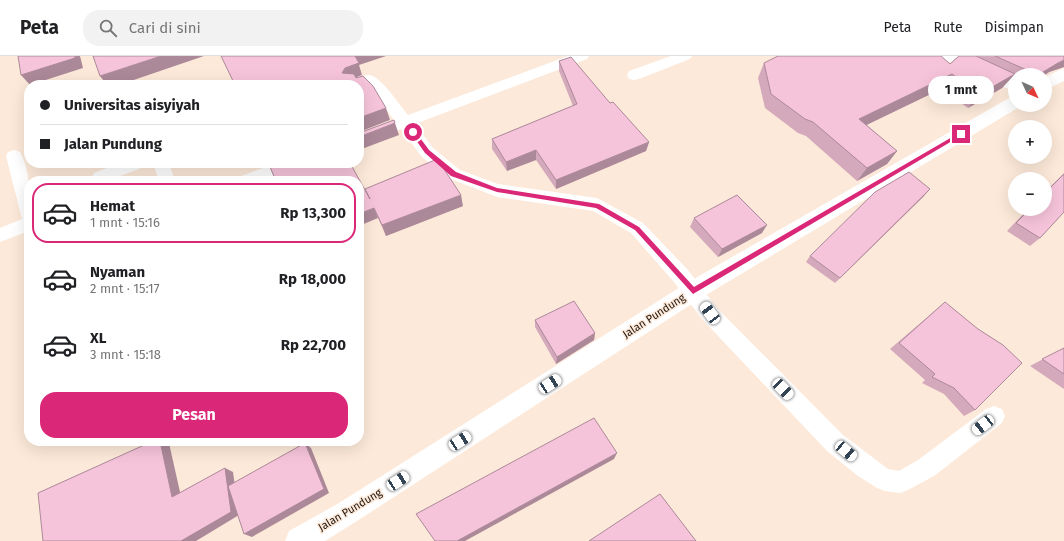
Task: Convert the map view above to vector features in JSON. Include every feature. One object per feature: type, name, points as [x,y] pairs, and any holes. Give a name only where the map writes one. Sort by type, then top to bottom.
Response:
[{"type":"street","points":[[1052,80],[1064,74]]},
{"type":"street","name":"Jalan Pundung","points":[[299,541],[355,508],[693,291],[1008,106]]},
{"type":"lane","points":[[364,137],[582,56]]},
{"type":"lane","points":[[634,75],[685,56]]},
{"type":"lane","points":[[949,56],[1008,84]]},
{"type":"lane","points":[[364,82],[369,80],[381,91],[406,122],[427,152],[454,174],[497,190],[597,205],[637,228],[682,276],[710,313],[836,443],[866,468],[885,480],[900,482],[926,468],[994,416]]},
{"type":"lane","points":[[14,156],[24,196]]},
{"type":"lane","points":[[99,174],[120,168]]},
{"type":"lane","points":[[260,176],[282,168]]},
{"type":"lane","points":[[0,235],[24,226]]},
{"type":"building","points":[[18,56],[75,56],[75,58],[21,75]]},
{"type":"building","points":[[93,56],[161,56],[100,76]]},
{"type":"building","points":[[221,56],[355,56],[359,63],[345,68],[342,73],[354,74],[356,78],[363,76],[373,86],[386,108],[364,116],[364,80],[233,80]]},
{"type":"building","points":[[778,56],[941,56],[950,64],[959,56],[976,56],[1008,71],[1008,78],[980,94],[952,74],[859,119],[897,151],[867,168],[813,122],[805,119],[771,94],[764,63]]},
{"type":"building","points":[[995,56],[1064,56],[1064,60],[1050,68],[1022,68]]},
{"type":"building","points":[[571,57],[610,103],[613,102],[649,142],[556,180],[536,150],[506,162],[492,139],[577,104],[559,61]]},
{"type":"building","points":[[394,120],[395,123],[364,135],[364,131]]},
{"type":"building","points":[[435,160],[442,166],[461,195],[382,225],[374,208],[364,212],[364,188],[370,199],[365,189]]},
{"type":"building","points":[[270,168],[353,168],[357,176],[274,176]]},
{"type":"building","points":[[909,172],[930,189],[840,278],[810,256],[875,192]]},
{"type":"building","points":[[1064,174],[1064,212],[1040,238],[1016,223],[1023,216],[1052,216],[1052,186]]},
{"type":"building","points":[[737,195],[767,225],[722,249],[694,218]]},
{"type":"building","points":[[574,301],[595,333],[557,357],[535,320]]},
{"type":"building","points":[[945,302],[978,329],[1003,345],[1022,363],[975,410],[954,388],[932,377],[935,374],[899,343]]},
{"type":"building","points":[[1064,348],[1064,374],[1042,359]]},
{"type":"building","points":[[594,418],[617,453],[457,541],[435,541],[416,514]]},
{"type":"building","points":[[142,446],[161,446],[172,497],[225,468],[231,512],[181,541],[43,541],[38,493]]},
{"type":"building","points":[[300,446],[306,446],[324,489],[244,534],[228,486]]},
{"type":"building","points":[[660,494],[696,541],[589,541]]},
{"type":"route","points":[[413,132],[427,152],[454,174],[497,190],[597,205],[637,228],[682,276],[693,291],[961,134]]}]
